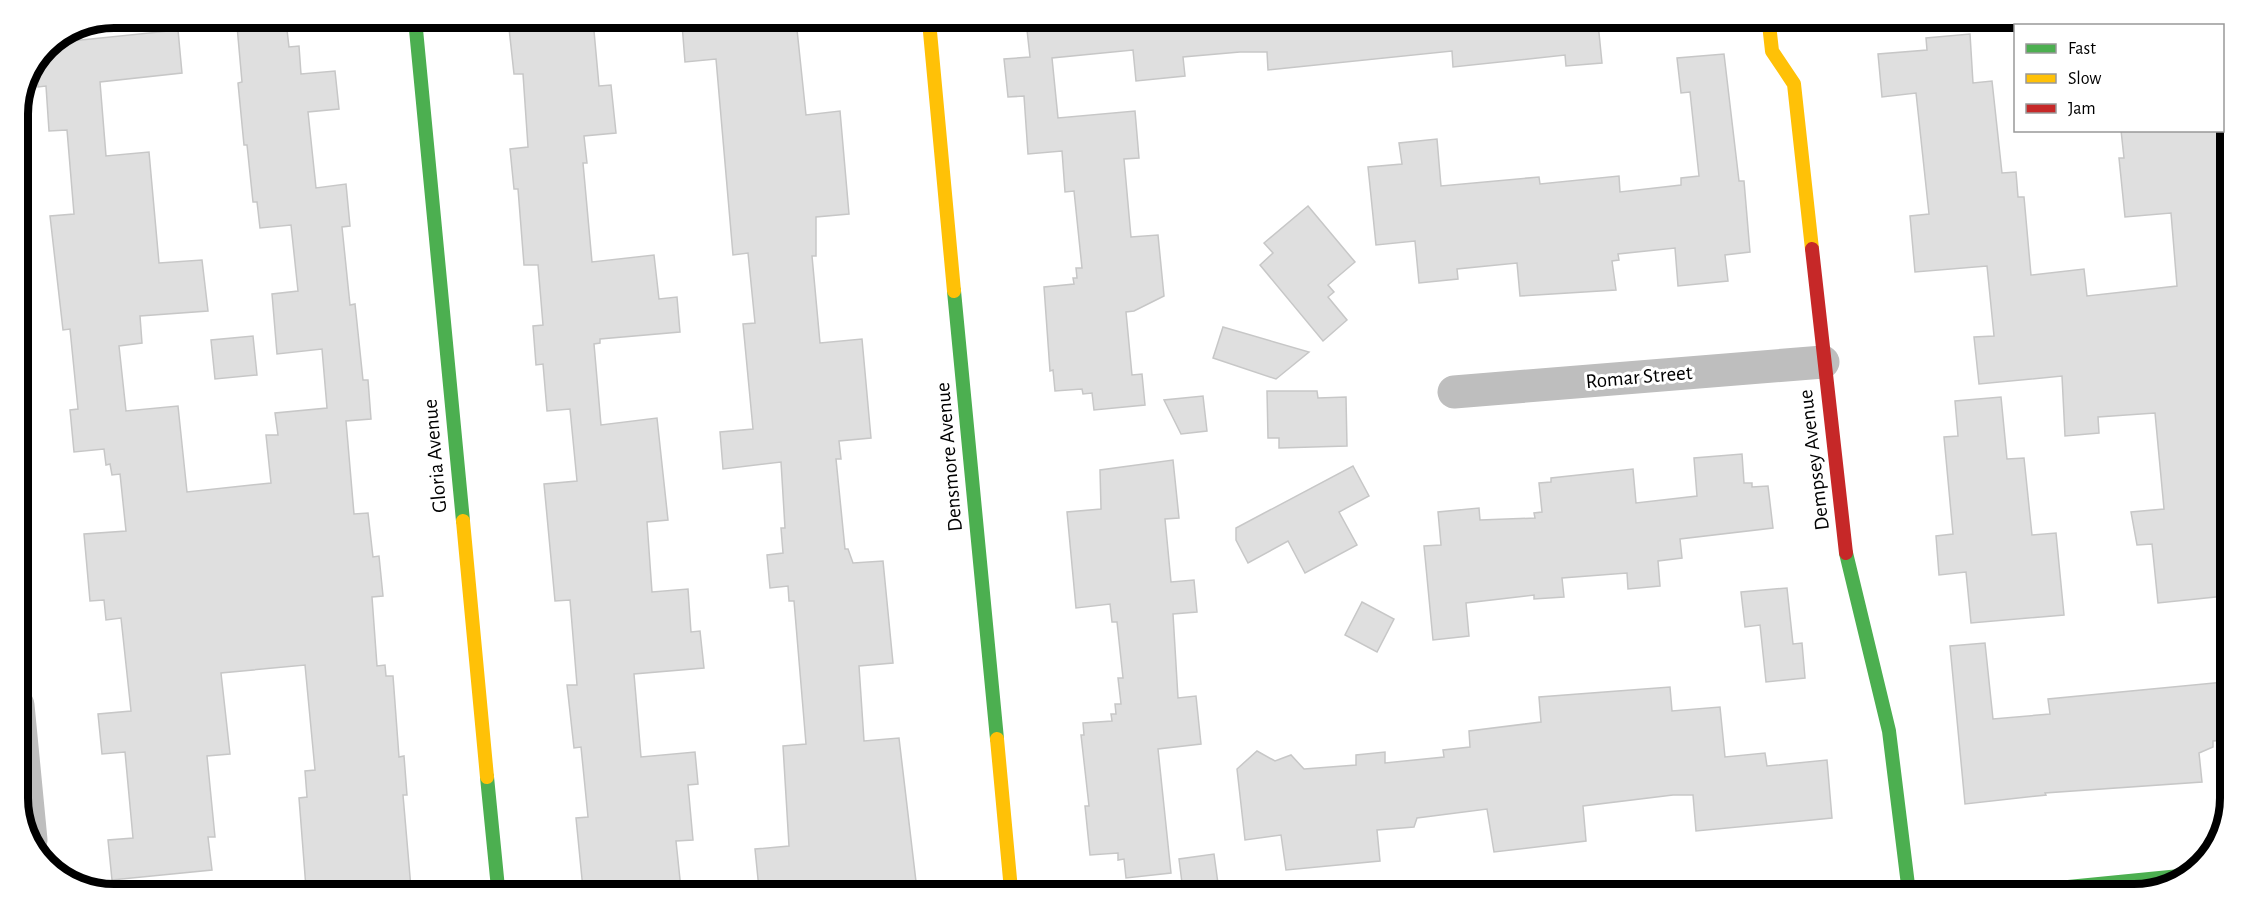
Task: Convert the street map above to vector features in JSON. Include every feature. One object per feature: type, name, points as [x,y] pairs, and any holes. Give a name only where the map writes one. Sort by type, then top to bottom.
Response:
[{"type":"street","name":"Gloria Avenue","points":[[416,28],[498,884]]},
{"type":"street","name":"Densmore Avenue","points":[[930,28],[1010,884]]},
{"type":"street","name":"Dempsey Avenue","points":[[1769,28],[1772,51],[1794,84],[1846,554],[1889,730],[1908,884]]},
{"type":"street","name":"Romar Street","points":[[1454,392],[1823,362]]},
{"type":"street","points":[[2099,884],[2165,877]]},
{"type":"building","points":[[237,28],[287,28],[289,47],[299,46],[301,74],[335,71],[339,109],[308,112],[316,188],[346,184],[350,226],[342,227],[350,305],[355,304],[363,380],[368,380],[371,419],[346,421],[354,514],[368,513],[373,557],[379,556],[383,596],[372,597],[377,666],[385,665],[386,676],[393,676],[399,757],[404,756],[407,795],[403,795],[411,884],[306,884],[299,798],[307,797],[305,771],[315,770],[305,665],[221,673],[230,754],[207,756],[215,837],[208,837],[212,870],[112,880],[108,840],[133,838],[125,752],[102,754],[98,714],[131,711],[121,618],[106,620],[104,600],[90,601],[84,534],[126,531],[120,474],[112,475],[110,464],[106,465],[104,449],[74,452],[70,410],[78,409],[70,329],[63,330],[50,216],[74,214],[67,130],[49,131],[46,86],[38,87],[37,76],[43,66],[69,41],[178,30],[182,73],[100,82],[106,156],[149,152],[159,263],[202,260],[208,311],[140,316],[142,343],[119,346],[126,411],[178,406],[187,492],[271,483],[266,435],[278,435],[275,413],[327,408],[322,349],[277,354],[272,294],[298,291],[291,225],[260,228],[257,202],[253,202],[247,145],[244,145],[238,83],[242,82]]},
{"type":"building","points":[[509,28],[594,28],[599,86],[611,85],[616,133],[584,136],[587,163],[583,163],[592,262],[654,255],[659,299],[677,297],[680,332],[600,339],[600,343],[594,344],[601,425],[657,418],[668,520],[647,522],[652,592],[688,589],[691,632],[700,631],[704,668],[634,674],[641,757],[695,752],[698,784],[688,785],[693,840],[676,841],[680,884],[583,884],[576,818],[588,817],[581,747],[574,748],[567,685],[577,685],[570,600],[555,601],[544,484],[577,481],[570,409],[547,411],[543,364],[536,365],[533,326],[543,325],[538,265],[524,265],[518,189],[514,189],[510,149],[528,147],[523,74],[514,74]]},
{"type":"building","points":[[682,28],[797,28],[806,115],[840,111],[849,214],[816,217],[816,256],[812,256],[820,343],[862,339],[871,438],[839,441],[841,459],[836,459],[845,549],[848,549],[853,563],[883,561],[893,663],[859,666],[864,741],[899,738],[916,884],[758,884],[755,849],[789,846],[783,746],[806,744],[794,601],[789,601],[788,586],[770,588],[767,555],[783,553],[781,528],[785,528],[781,462],[723,469],[720,432],[753,429],[743,324],[755,323],[748,253],[733,255],[716,59],[685,62]]},
{"type":"building","points":[[1027,28],[1598,28],[1602,63],[1566,66],[1565,55],[1453,67],[1452,51],[1268,70],[1267,52],[1240,52],[1183,57],[1185,76],[1136,81],[1133,50],[1052,58],[1058,118],[1135,111],[1139,158],[1124,159],[1131,237],[1158,235],[1164,296],[1134,311],[1126,312],[1132,375],[1142,374],[1145,405],[1094,410],[1092,393],[1083,394],[1082,389],[1055,391],[1053,370],[1050,371],[1044,287],[1074,284],[1073,278],[1077,278],[1076,268],[1082,268],[1074,191],[1065,192],[1062,151],[1028,154],[1024,96],[1008,97],[1004,59],[1030,57]]},
{"type":"building","points":[[1970,34],[1973,83],[1992,81],[2002,173],[2016,172],[2018,197],[2024,197],[2031,275],[2084,269],[2087,296],[2177,286],[2171,213],[2125,217],[2119,158],[2124,158],[2121,132],[2219,132],[2220,597],[2158,603],[2152,544],[2137,545],[2131,512],[2164,509],[2155,413],[2098,417],[2099,433],[2065,436],[2062,376],[1979,384],[1974,337],[1994,336],[1987,266],[1915,272],[1910,216],[1929,214],[1916,93],[1882,97],[1878,54],[1927,50],[1926,38]]},
{"type":"building","points":[[1724,54],[1739,181],[1744,181],[1750,252],[1725,255],[1728,281],[1678,286],[1675,248],[1618,254],[1619,260],[1612,261],[1616,290],[1520,296],[1517,263],[1457,269],[1458,279],[1419,283],[1415,241],[1376,245],[1368,167],[1402,164],[1399,143],[1437,139],[1441,186],[1539,177],[1540,184],[1619,176],[1620,192],[1681,185],[1681,178],[1699,176],[1690,92],[1681,93],[1677,58]]},
{"type":"building","points":[[1308,206],[1355,262],[1328,285],[1334,292],[1328,297],[1347,320],[1323,341],[1260,265],[1273,253],[1264,243]]},
{"type":"building","points":[[1223,327],[1309,352],[1276,379],[1213,358]]},
{"type":"building","points":[[253,336],[257,375],[215,379],[211,340]]},
{"type":"building","points":[[1267,391],[1317,391],[1318,398],[1346,397],[1347,446],[1279,448],[1279,438],[1268,438]]},
{"type":"building","points":[[1203,396],[1207,431],[1181,434],[1164,400]]},
{"type":"building","points":[[2001,397],[2007,459],[2024,458],[2032,535],[2056,533],[2064,615],[1971,623],[1966,572],[1939,575],[1936,536],[1953,534],[1944,437],[1958,436],[1955,401]]},
{"type":"building","points":[[1742,454],[1744,483],[1752,483],[1752,487],[1768,486],[1773,528],[1680,539],[1682,558],[1658,561],[1660,586],[1628,589],[1627,573],[1562,578],[1564,597],[1534,599],[1534,595],[1466,603],[1469,636],[1433,640],[1424,546],[1441,545],[1438,512],[1479,508],[1480,520],[1535,518],[1534,513],[1542,512],[1539,483],[1551,482],[1551,478],[1633,469],[1636,503],[1697,496],[1694,458]]},
{"type":"building","points":[[1173,460],[1179,518],[1165,519],[1171,582],[1194,580],[1197,612],[1173,614],[1178,698],[1196,696],[1201,744],[1158,749],[1171,873],[1126,878],[1124,859],[1118,860],[1118,853],[1090,855],[1085,806],[1089,806],[1081,735],[1084,735],[1083,723],[1112,721],[1111,714],[1116,714],[1115,704],[1121,704],[1118,678],[1123,678],[1117,622],[1112,622],[1110,604],[1076,608],[1067,512],[1101,509],[1100,470]]},
{"type":"building","points":[[1353,466],[1369,496],[1339,512],[1357,545],[1305,573],[1288,541],[1248,563],[1236,540],[1236,528]]},
{"type":"building","points":[[1787,588],[1793,644],[1802,643],[1805,678],[1766,682],[1760,625],[1745,627],[1741,592]]},
{"type":"building","points":[[1362,602],[1394,619],[1377,652],[1345,635]]},
{"type":"building","points":[[1985,643],[1993,719],[2050,714],[2048,699],[2220,682],[2220,740],[2213,741],[2213,747],[2199,753],[2202,782],[2045,793],[2046,795],[1965,804],[1950,646]]},
{"type":"building","points":[[1670,687],[1672,711],[1720,707],[1725,757],[1765,753],[1767,766],[1827,760],[1832,818],[1696,831],[1693,795],[1673,795],[1583,806],[1586,841],[1494,852],[1487,809],[1417,818],[1414,827],[1377,830],[1380,861],[1286,870],[1281,835],[1245,840],[1237,769],[1257,751],[1275,761],[1291,755],[1304,769],[1356,765],[1356,755],[1385,752],[1385,763],[1444,757],[1443,750],[1470,747],[1469,731],[1541,722],[1539,697]]},
{"type":"building","points":[[1214,854],[1218,884],[1182,884],[1179,859]]},
{"type":"traffic: fast","points":[[416,28],[463,521]]},
{"type":"traffic: fast","points":[[954,291],[997,739]]},
{"type":"traffic: fast","points":[[1846,553],[1889,731],[1908,884]]},
{"type":"traffic: fast","points":[[487,777],[498,884]]},
{"type":"traffic: fast","points":[[2099,884],[2165,877]]},
{"type":"traffic: slow","points":[[930,28],[954,291]]},
{"type":"traffic: slow","points":[[1769,28],[1772,51],[1794,84],[1812,249]]},
{"type":"traffic: slow","points":[[463,521],[487,777]]},
{"type":"traffic: slow","points":[[997,739],[1010,884]]},
{"type":"traffic: jam","points":[[1812,249],[1846,553]]}]
